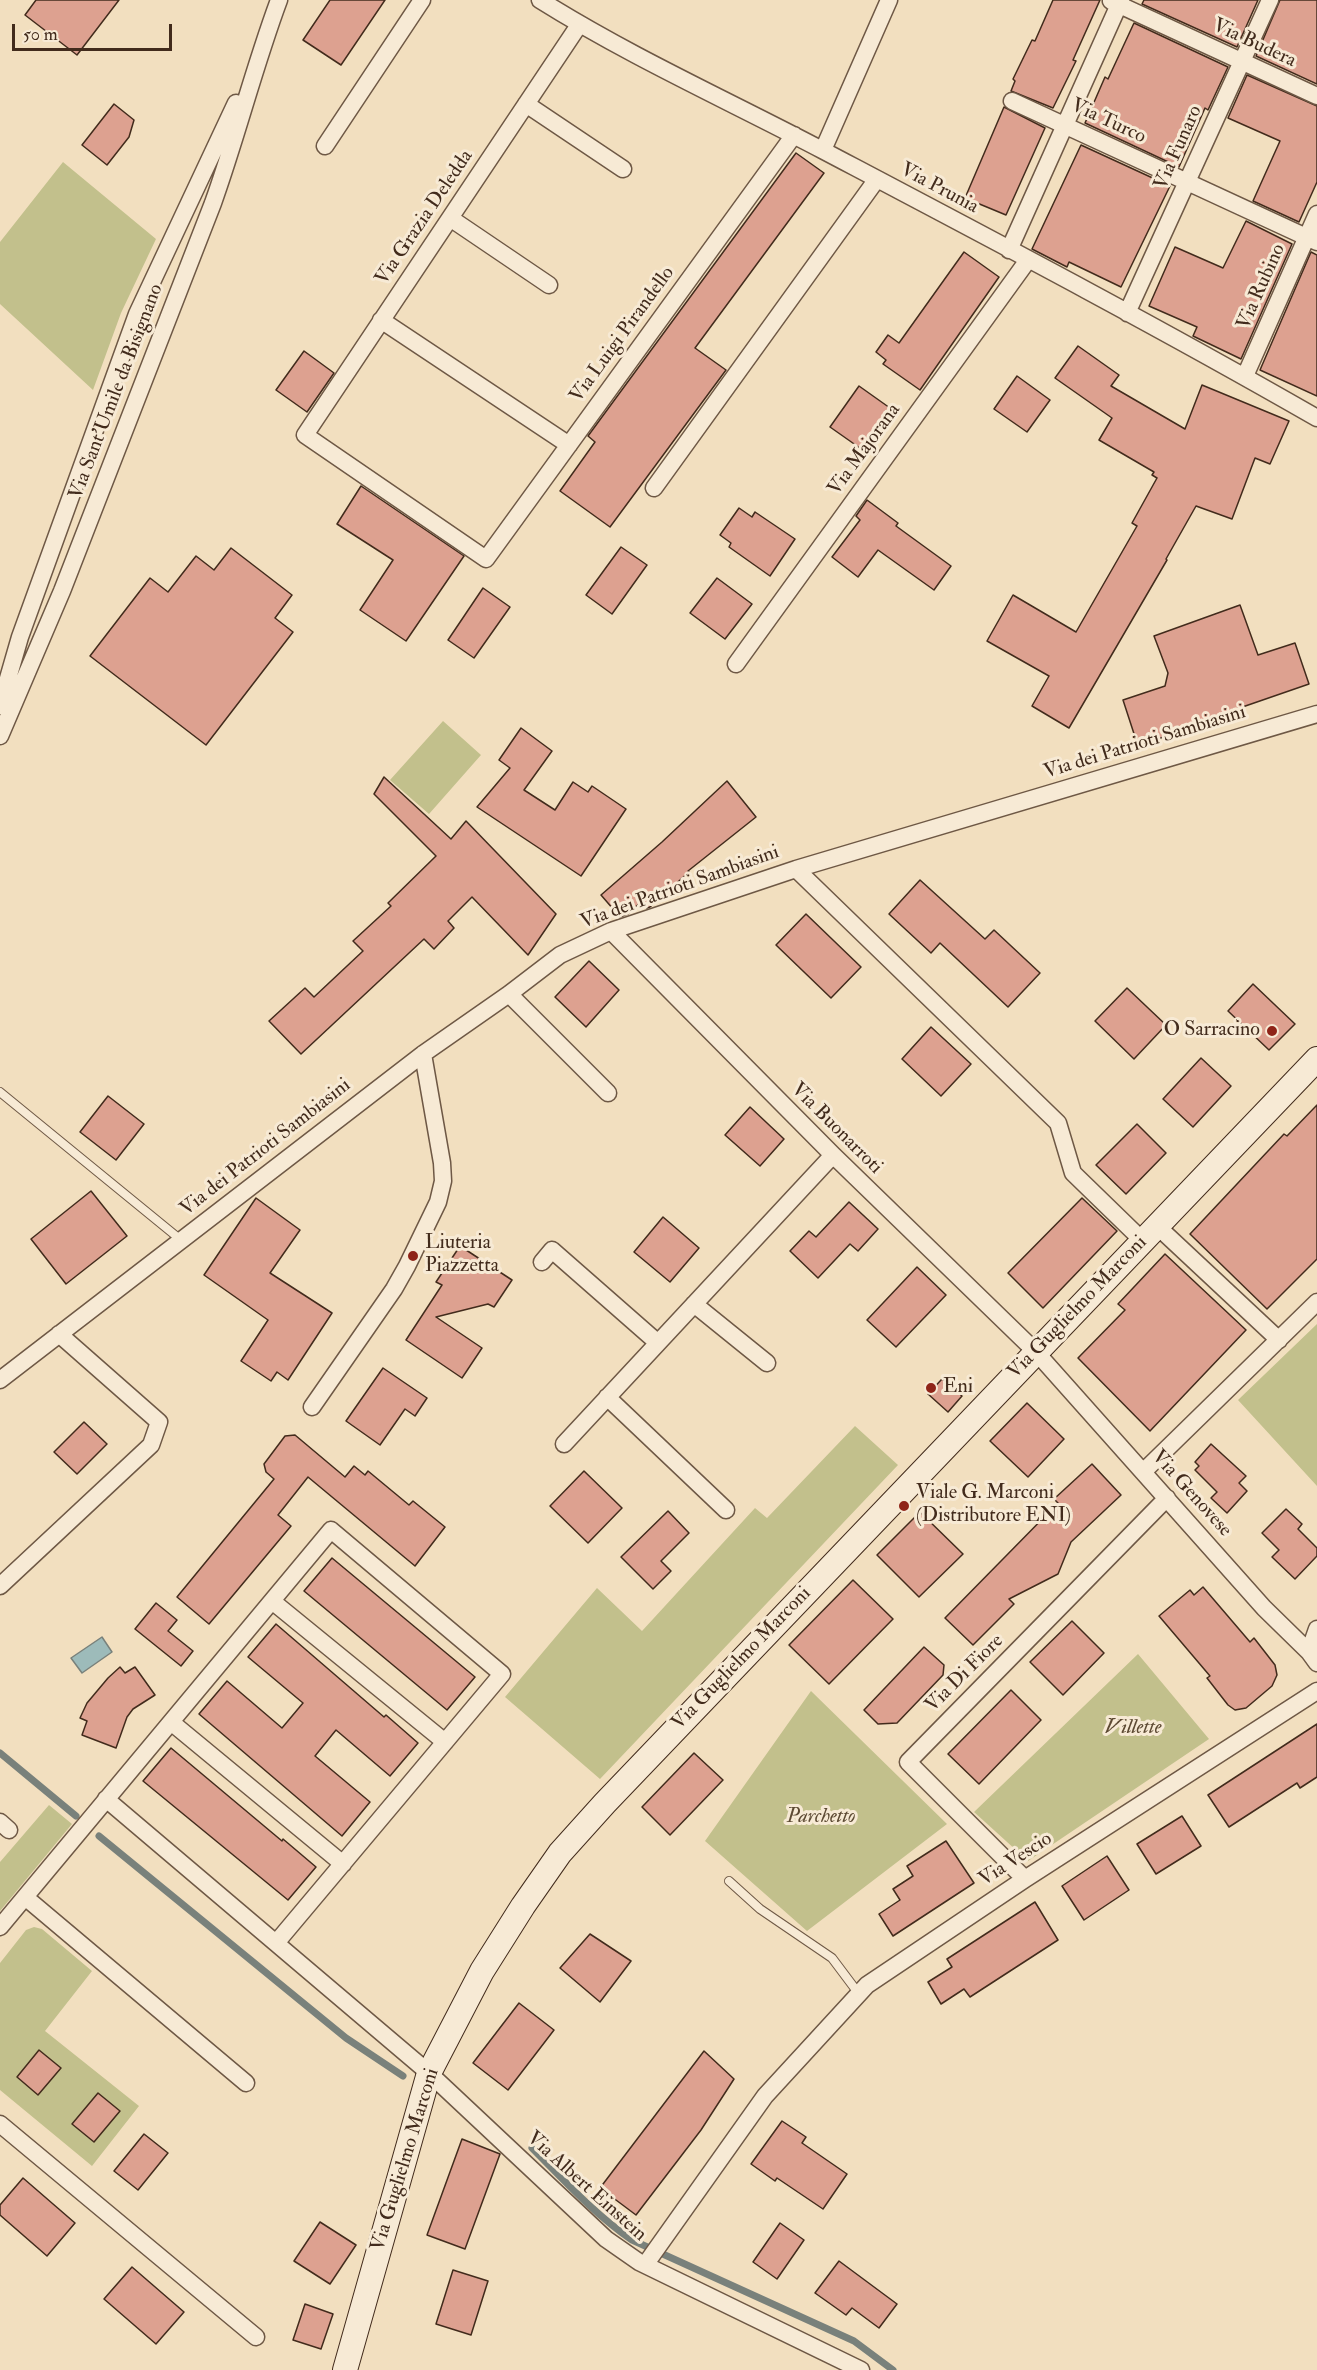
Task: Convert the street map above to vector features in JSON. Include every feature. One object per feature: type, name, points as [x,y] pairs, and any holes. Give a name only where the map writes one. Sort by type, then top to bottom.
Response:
[{"type":"main road","name":"Via Guglielmo Marconi","points":[[345,2370],[429,2073],[482,1971],[560,1853],[605,1803],[1317,1059]]},
{"type":"street","name":"Via Sant'Umile da Bisignano","points":[[0,706],[20,637],[137,314],[257,59],[279,0]]},
{"type":"street","points":[[325,146],[422,0]]},
{"type":"street","name":"Via Prunia","points":[[540,0],[579,25],[823,150],[1245,376],[1317,418]]},
{"type":"street","points":[[823,150],[889,0]]},
{"type":"street","name":"Via Funaro","points":[[1127,314],[1270,0]]},
{"type":"street","points":[[1009,250],[1116,2]]},
{"type":"street","name":"Via Budera","points":[[1116,2],[1317,96]]},
{"type":"street","name":"Via Grazia Deledda","points":[[486,559],[305,435],[579,25]]},
{"type":"street","name":"Via Sant'Umile da Bisignano","points":[[0,736],[62,591],[213,203],[231,152],[257,59]]},
{"type":"street","name":"Via Turco","points":[[1012,101],[1312,240]]},
{"type":"street","points":[[526,104],[623,169]]},
{"type":"street","name":"Via Luigi Pirandello","points":[[486,559],[794,135]]},
{"type":"street","points":[[654,488],[877,179]]},
{"type":"street","name":"Via Rubino","points":[[1245,376],[1312,240],[1317,214]]},
{"type":"street","points":[[450,218],[549,285]]},
{"type":"street","name":"Via Majorana","points":[[735,664],[1028,260]]},
{"type":"street","points":[[381,320],[569,445]]},
{"type":"street","name":"Via dei Patrioti Sambiasini","points":[[0,1380],[423,1054],[560,955],[611,931],[796,869],[1317,714]]},
{"type":"street","points":[[796,869],[1058,1123],[1073,1173],[1150,1233],[1279,1340]]},
{"type":"street","name":"Via Buonarroti","points":[[611,931],[832,1155],[1036,1352]]},
{"type":"street","points":[[509,994],[608,1093]]},
{"type":"street","points":[[312,1407],[394,1289],[438,1202],[442,1181],[442,1163],[423,1054]]},
{"type":"street","points":[[564,1444],[832,1155]]},
{"type":"street","points":[[542,1262],[552,1250],[658,1343]]},
{"type":"street","points":[[1143,1472],[1317,1302]]},
{"type":"street","points":[[694,1305],[767,1363]]},
{"type":"street","points":[[0,1586],[151,1445],[159,1422],[59,1334]]},
{"type":"street","name":"Via Genovese","points":[[1036,1352],[1264,1608],[1313,1658]]},
{"type":"street","points":[[607,1397],[726,1510]]},
{"type":"street","name":"Via Di Fiore","points":[[1025,1879],[908,1762],[1167,1498]]},
{"type":"street","points":[[0,1927],[331,1530],[502,1674],[276,1943]]},
{"type":"street","points":[[272,1601],[445,1742]]},
{"type":"street","points":[[1313,1658],[1317,1629]]},
{"type":"street","name":"Via Vescio","points":[[765,2096],[867,1985],[1025,1879],[1317,1691]]},
{"type":"street","points":[[171,1722],[343,1864]]},
{"type":"street","name":"Via Albert Einstein","points":[[106,1799],[429,2073],[606,2239],[645,2265],[861,2370]]},
{"type":"street","points":[[25,1897],[246,2083]]},
{"type":"street","name":"Via Albert Einstein","points":[[645,2265],[664,2235],[765,2096]]},
{"type":"street","points":[[0,2124],[255,2337]]},
{"type":"lane","points":[[0,1092],[181,1240]]},
{"type":"lane","points":[[729,1881],[760,1909],[832,1958],[859,1994]]},
{"type":"green space","points":[[63,162],[156,239],[121,313],[93,390],[0,304],[0,242]]},
{"type":"green space","points":[[443,721],[481,755],[429,814],[390,780]]},
{"type":"green space","points":[[1317,1324],[1317,1486],[1238,1400]]},
{"type":"green space","points":[[855,1426],[898,1465],[600,1779],[505,1697],[597,1588],[642,1631],[755,1508],[767,1518]]},
{"type":"green space","name":"Villette","points":[[1138,1654],[1209,1739],[1028,1861],[974,1812]]},
{"type":"green space","name":"Parchetto","points":[[811,1691],[947,1824],[807,1931],[705,1841]]},
{"type":"green space","points":[[49,1805],[72,1824],[0,1911],[0,1862]]},
{"type":"green space","points":[[34,1927],[42,1929],[92,1971],[45,2031],[139,2106],[92,2166],[0,2090],[0,1963],[26,1930]]},
{"type":"water","points":[[102,1637],[112,1652],[82,1673],[71,1658]]},
{"type":"building","points":[[36,0],[119,0],[77,55],[25,15]]},
{"type":"building","points":[[330,0],[385,0],[341,65],[303,40]]},
{"type":"building","points":[[1053,0],[1100,0],[1073,60],[1076,61],[1053,108],[1011,91],[1015,81],[1013,79],[1032,40],[1035,41]]},
{"type":"building","points":[[1144,0],[1258,0],[1237,47],[1142,4]]},
{"type":"building","points":[[1280,0],[1317,0],[1317,84],[1256,56]]},
{"type":"building","points":[[1134,23],[1228,67],[1208,110],[1205,108],[1179,167],[1085,123],[1105,77],[1108,79]]},
{"type":"building","points":[[1247,75],[1317,106],[1317,182],[1299,222],[1253,201],[1280,141],[1228,118]]},
{"type":"building","points":[[114,104],[134,120],[129,137],[107,165],[82,145]]},
{"type":"building","points":[[1004,107],[1045,128],[1006,215],[965,198]]},
{"type":"building","points":[[1081,145],[1170,186],[1121,287],[1069,262],[1067,267],[1032,249]]},
{"type":"building","points":[[796,153],[824,173],[695,348],[726,370],[610,527],[560,491],[595,442],[588,436]]},
{"type":"building","points":[[1246,221],[1292,244],[1241,359],[1193,336],[1197,327],[1149,306],[1175,247],[1223,268]]},
{"type":"building","points":[[964,252],[999,277],[920,390],[883,364],[886,360],[876,352],[888,335],[899,343]]},
{"type":"building","points":[[1311,252],[1317,255],[1317,396],[1260,370]]},
{"type":"building","points":[[1078,346],[1119,375],[1111,386],[1185,429],[1202,385],[1289,421],[1270,464],[1255,458],[1232,519],[1196,506],[1069,728],[1032,706],[1049,676],[987,641],[1013,595],[1076,632],[1137,526],[1132,523],[1157,478],[1152,475],[1154,472],[1099,440],[1112,418],[1055,378]]},
{"type":"building","points":[[304,351],[334,373],[307,412],[276,390]]},
{"type":"building","points":[[1017,376],[1050,400],[1027,432],[994,409]]},
{"type":"building","points":[[859,386],[897,413],[867,453],[830,427]]},
{"type":"building","points":[[361,486],[464,556],[406,641],[360,610],[393,560],[337,524]]},
{"type":"building","points":[[867,500],[898,523],[896,526],[951,566],[934,590],[878,550],[858,577],[832,557],[860,520],[856,516]]},
{"type":"building","points":[[739,508],[752,517],[755,512],[795,539],[770,576],[729,547],[731,543],[720,535]]},
{"type":"building","points":[[621,547],[647,565],[612,614],[586,595]]},
{"type":"building","points":[[231,548],[292,595],[275,618],[293,632],[206,745],[90,656],[150,578],[168,592],[196,556],[214,570]]},
{"type":"building","points":[[717,578],[752,604],[725,639],[690,613]]},
{"type":"building","points":[[483,588],[510,607],[474,658],[448,640]]},
{"type":"building","points":[[1240,605],[1258,655],[1295,643],[1309,684],[1138,746],[1123,700],[1165,686],[1168,673],[1154,636]]},
{"type":"building","points":[[521,728],[552,751],[524,790],[555,810],[573,782],[588,792],[592,786],[626,809],[581,876],[477,807],[510,768],[499,760]]},
{"type":"building","points":[[384,777],[451,839],[466,821],[556,914],[528,955],[472,897],[448,921],[454,928],[434,949],[424,939],[301,1054],[269,1021],[305,988],[314,997],[363,951],[353,941],[391,906],[388,903],[436,856],[374,794]]},
{"type":"building","points":[[727,781],[756,817],[688,871],[650,907],[647,908],[641,902],[628,914],[620,917],[601,895]]},
{"type":"building","points":[[920,880],[985,939],[994,930],[1040,973],[1008,1007],[940,943],[931,953],[889,914]]},
{"type":"building","points":[[806,914],[861,967],[831,998],[776,945]]},
{"type":"building","points":[[589,961],[619,990],[586,1027],[555,997]]},
{"type":"building","points":[[1253,984],[1295,1024],[1269,1050],[1228,1011]]},
{"type":"building","points":[[1127,988],[1166,1025],[1134,1059],[1095,1021]]},
{"type":"building","points":[[931,1027],[971,1064],[941,1096],[902,1059]]},
{"type":"building","points":[[1201,1058],[1231,1086],[1193,1127],[1163,1099]]},
{"type":"building","points":[[108,1096],[144,1124],[116,1160],[80,1132]]},
{"type":"building","points":[[1317,1105],[1317,1259],[1267,1309],[1190,1234],[1284,1134],[1287,1136]]},
{"type":"building","points":[[750,1107],[784,1139],[760,1166],[725,1135]]},
{"type":"building","points":[[1137,1124],[1166,1153],[1126,1194],[1096,1165]]},
{"type":"building","points":[[91,1191],[127,1236],[66,1284],[31,1239]]},
{"type":"building","points":[[256,1198],[300,1230],[270,1273],[332,1313],[288,1380],[277,1372],[271,1381],[241,1361],[268,1320],[204,1275]]},
{"type":"building","points":[[1082,1198],[1117,1231],[1043,1308],[1008,1273]]},
{"type":"building","points":[[849,1202],[878,1229],[858,1251],[850,1244],[818,1278],[790,1251],[809,1231],[816,1237]]},
{"type":"building","points":[[663,1217],[699,1248],[670,1282],[634,1252]]},
{"type":"building","points":[[460,1246],[512,1280],[494,1307],[488,1304],[436,1317],[482,1348],[462,1378],[406,1340],[442,1285],[436,1282]]},
{"type":"building","points":[[1165,1254],[1246,1330],[1150,1431],[1078,1358],[1125,1310],[1118,1304]]},
{"type":"building","points":[[917,1267],[946,1295],[896,1347],[867,1320]]},
{"type":"building","points":[[383,1368],[427,1398],[415,1416],[405,1409],[380,1445],[346,1421]]},
{"type":"building","points":[[942,1379],[962,1396],[948,1412],[928,1394]]},
{"type":"building","points":[[1027,1403],[1064,1439],[1028,1477],[990,1441]]},
{"type":"building","points":[[84,1422],[107,1444],[77,1474],[54,1452]]},
{"type":"building","points":[[295,1435],[345,1477],[354,1466],[365,1475],[368,1471],[409,1505],[413,1501],[445,1527],[415,1566],[308,1477],[278,1515],[291,1526],[209,1624],[177,1597],[274,1479],[266,1472],[264,1464],[285,1436]]},
{"type":"building","points":[[1211,1444],[1246,1476],[1239,1483],[1247,1491],[1227,1513],[1211,1498],[1217,1492],[1195,1470],[1199,1466],[1195,1462]]},
{"type":"building","points":[[1092,1464],[1121,1495],[1071,1542],[1058,1574],[1009,1599],[1014,1604],[973,1645],[945,1618],[1058,1503],[1054,1499]]},
{"type":"building","points":[[584,1471],[622,1508],[588,1543],[550,1506]]},
{"type":"building","points":[[1286,1509],[1302,1524],[1298,1529],[1317,1548],[1317,1556],[1295,1579],[1272,1557],[1279,1550],[1262,1533]]},
{"type":"building","points":[[668,1511],[689,1533],[661,1561],[671,1571],[653,1589],[621,1557]]},
{"type":"building","points":[[920,1512],[963,1554],[919,1597],[877,1555]]},
{"type":"building","points":[[332,1558],[475,1677],[447,1710],[304,1591]]},
{"type":"building","points":[[853,1580],[893,1619],[829,1684],[789,1645]]},
{"type":"building","points":[[1203,1587],[1250,1642],[1254,1638],[1275,1665],[1277,1675],[1272,1686],[1246,1708],[1235,1710],[1228,1705],[1207,1678],[1210,1676],[1159,1616],[1190,1590],[1194,1595]]},
{"type":"building","points":[[156,1603],[177,1620],[168,1631],[193,1651],[181,1666],[135,1629]]},
{"type":"building","points":[[1072,1621],[1104,1653],[1063,1695],[1030,1662]]},
{"type":"building","points":[[276,1624],[384,1717],[386,1715],[418,1743],[390,1776],[336,1730],[315,1756],[370,1802],[342,1836],[199,1714],[227,1681],[282,1728],[303,1703],[248,1657]]},
{"type":"building","points":[[924,1647],[944,1665],[943,1675],[897,1723],[878,1724],[864,1710]]},
{"type":"building","points":[[120,1667],[125,1673],[135,1667],[155,1695],[133,1709],[127,1717],[116,1748],[82,1735],[87,1721],[80,1718],[87,1703]]},
{"type":"building","points":[[1011,1690],[1041,1720],[979,1784],[948,1754]]},
{"type":"building","points":[[1317,1724],[1317,1777],[1300,1788],[1297,1783],[1229,1827],[1208,1795]]},
{"type":"building","points":[[171,1748],[316,1867],[288,1900],[143,1781]]},
{"type":"building","points":[[694,1753],[723,1780],[670,1835],[642,1807]]},
{"type":"building","points":[[1182,1816],[1201,1846],[1156,1874],[1137,1844]]},
{"type":"building","points":[[946,1841],[974,1883],[893,1936],[879,1914],[900,1900],[893,1889],[913,1876],[907,1866]]},
{"type":"building","points":[[1107,1856],[1129,1890],[1084,1920],[1062,1886]]},
{"type":"building","points":[[1035,1902],[1058,1940],[970,1997],[964,1989],[941,2004],[928,1982],[952,1967],[947,1959]]},
{"type":"building","points":[[590,1934],[631,1961],[600,2002],[560,1968]]},
{"type":"building","points":[[519,2003],[554,2030],[508,2090],[473,2063]]},
{"type":"building","points":[[39,2050],[61,2068],[38,2095],[17,2077]]},
{"type":"building","points":[[704,2051],[734,2079],[701,2130],[636,2215],[600,2188]]},
{"type":"building","points":[[98,2093],[120,2111],[94,2142],[72,2124]]},
{"type":"building","points":[[782,2121],[806,2137],[802,2143],[847,2174],[823,2209],[777,2178],[775,2181],[751,2164]]},
{"type":"building","points":[[144,2134],[168,2153],[138,2190],[114,2171]]},
{"type":"building","points":[[462,2139],[500,2154],[465,2249],[427,2235]]},
{"type":"building","points":[[23,2178],[75,2223],[47,2256],[0,2215],[0,2205]]},
{"type":"building","points":[[320,2222],[356,2245],[330,2284],[294,2261]]},
{"type":"building","points":[[780,2223],[804,2240],[777,2279],[753,2262]]},
{"type":"building","points":[[839,2261],[897,2304],[879,2328],[852,2308],[846,2315],[815,2293]]},
{"type":"building","points":[[132,2267],[184,2312],[156,2344],[104,2299]]},
{"type":"building","points":[[453,2270],[488,2281],[471,2335],[436,2324]]},
{"type":"building","points":[[305,2304],[333,2314],[321,2349],[293,2340]]},
{"type":"waterway","points":[[0,1753],[76,1816]]},
{"type":"waterway","points":[[99,1836],[346,2038],[403,2076]]},
{"type":"waterway","points":[[532,2148],[592,2208],[632,2240],[854,2341],[893,2370]]},
{"type":"place","name":"O Sarracino","points":[[1272,1031]]},
{"type":"place","name":"Liuteria Piazzetta","points":[[413,1256]]},
{"type":"place","name":"Eni","points":[[931,1388]]},
{"type":"place","name":"Viale G. Marconi (Distributore ENI)","points":[[904,1506]]}]
